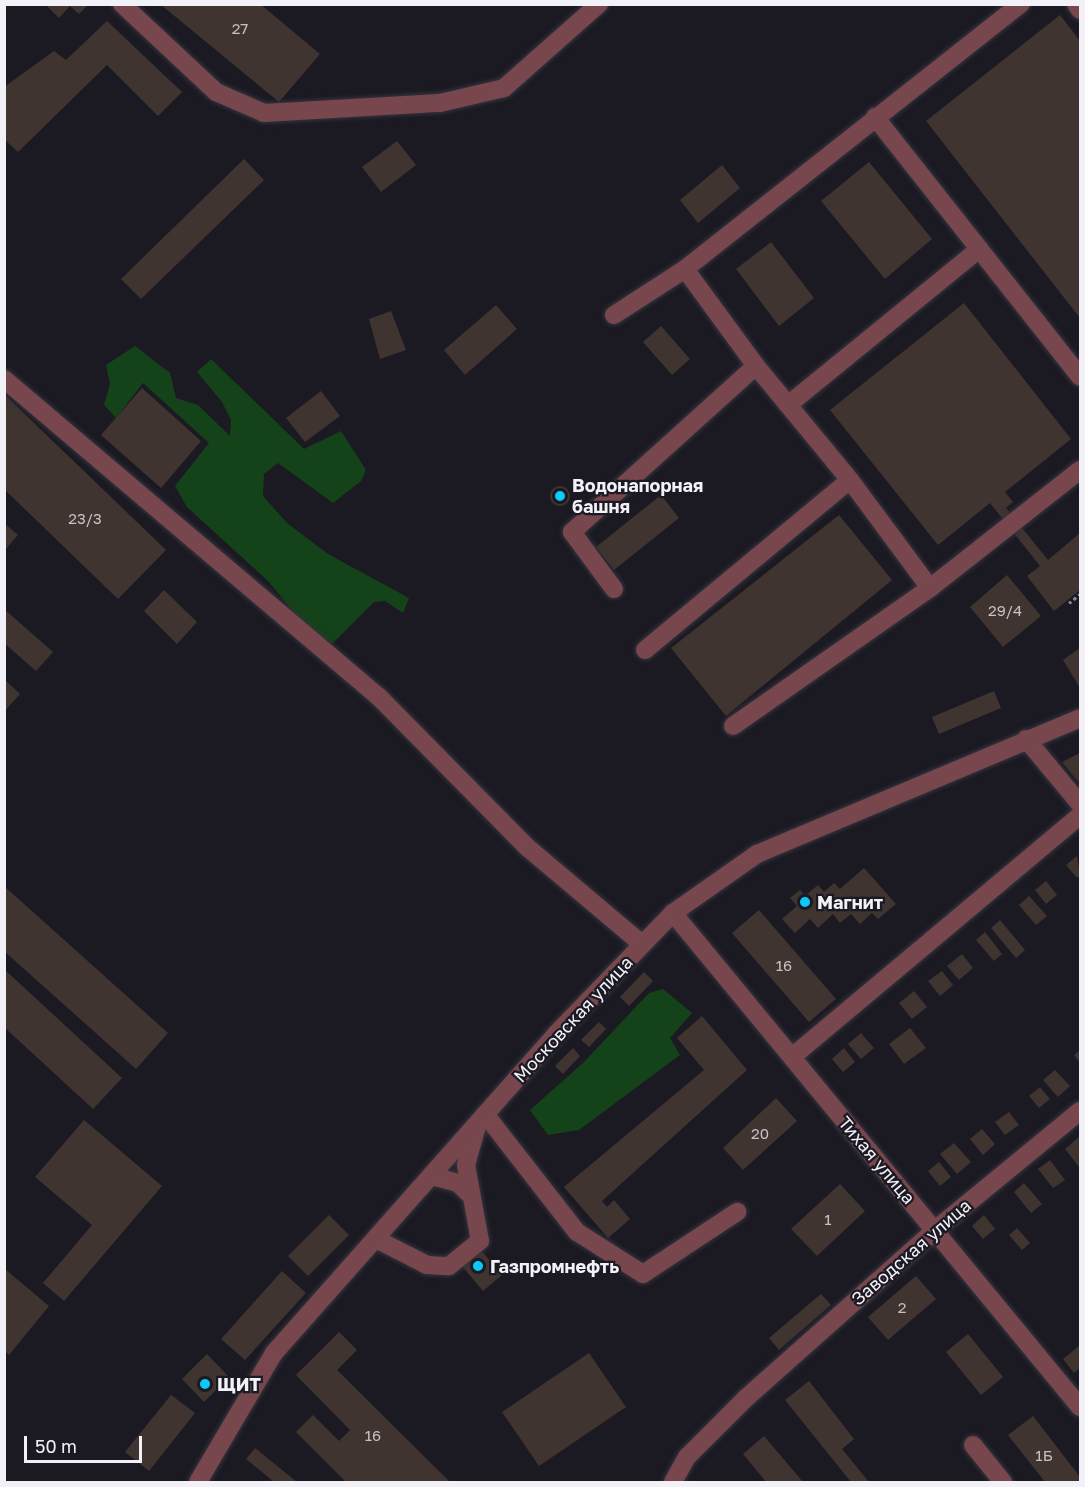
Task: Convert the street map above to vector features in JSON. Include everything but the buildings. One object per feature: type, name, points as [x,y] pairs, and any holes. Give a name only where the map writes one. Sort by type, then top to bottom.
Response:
[{"type":"street","points":[[122,4],[216,92],[264,113],[440,103],[504,88],[599,4]]},
{"type":"street","points":[[614,315],[685,269],[1021,4]]},
{"type":"street","points":[[1076,4],[1080,10]]},
{"type":"street","points":[[875,117],[1080,377]]},
{"type":"street","points":[[788,405],[979,249]]},
{"type":"street","points":[[685,269],[756,366],[850,480],[930,588]]},
{"type":"street","points":[[614,589],[572,532],[756,366]]},
{"type":"street","points":[[4,379],[380,697],[528,848],[642,944]]},
{"type":"street","points":[[733,726],[930,588],[1080,470]]},
{"type":"street","points":[[645,650],[850,480]]},
{"type":"street","name":"Московская улица","points":[[198,1482],[274,1353],[482,1119],[673,912],[757,854],[1080,718]]},
{"type":"street","points":[[1026,739],[1080,804]]},
{"type":"street","points":[[792,1057],[1080,815]]},
{"type":"street","name":"Тихая улица","points":[[673,912],[1080,1407]]},
{"type":"street","name":"Заводская улица","points":[[674,1482],[687,1457],[746,1398],[935,1230],[1080,1111]]},
{"type":"street","points":[[376,1239],[428,1265],[449,1266],[480,1241],[468,1193],[466,1165],[482,1119]]},
{"type":"street","points":[[482,1119],[577,1232],[644,1274],[737,1212]]},
{"type":"street","points":[[432,1176],[458,1183],[468,1193]]},
{"type":"street","points":[[973,1445],[1003,1482]]},
{"type":"path","points":[[1068,603],[1080,594]]},
{"type":"green space","points":[[135,346],[170,373],[176,398],[198,405],[230,436],[231,420],[222,402],[197,372],[211,359],[304,449],[341,431],[366,470],[361,481],[333,503],[278,463],[264,474],[263,496],[287,523],[328,554],[409,598],[403,613],[385,601],[374,602],[332,644],[301,621],[268,581],[187,507],[175,486],[209,443],[143,383],[116,418],[104,405],[110,384],[106,365]]},
{"type":"green space","points":[[663,989],[692,1013],[670,1038],[680,1055],[579,1130],[548,1135],[530,1110],[584,1062],[649,993]]},
{"type":"place","name":"Водонапорная башня","points":[[560,496]]},
{"type":"place","name":"Магнит","points":[[805,902]]},
{"type":"place","name":"Газпромнефть","points":[[478,1266]]},
{"type":"place","name":"ЩИТ","points":[[205,1384]]}]
